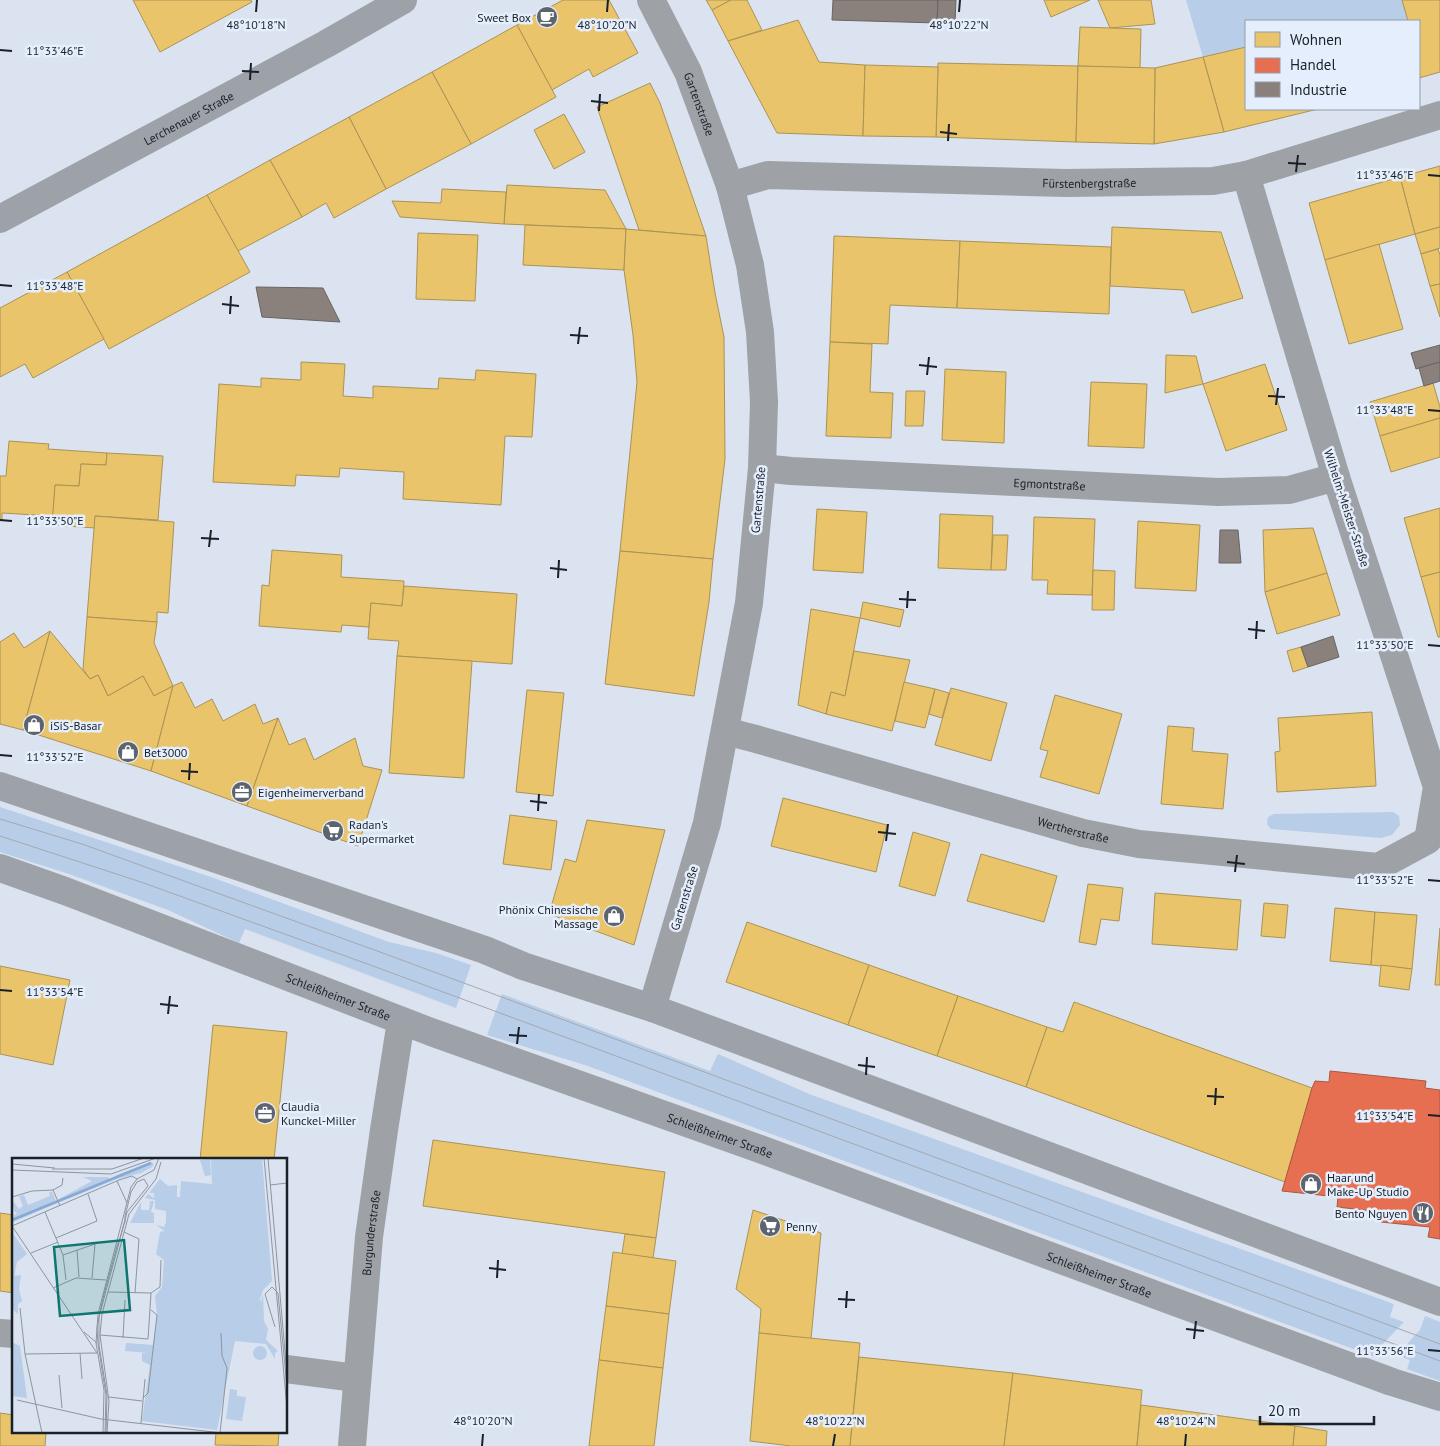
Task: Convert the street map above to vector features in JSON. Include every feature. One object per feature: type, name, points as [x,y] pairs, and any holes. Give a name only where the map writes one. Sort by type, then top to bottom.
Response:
[{"type":"main road","name":"Lerchenauer Straße","points":[[0,219],[403,0]]},
{"type":"main road","points":[[0,786],[485,950],[523,966],[652,1008],[1440,1302]]},
{"type":"main road","name":"Schleißheimer Straße","points":[[0,868],[65,890],[401,1021],[760,1148],[1392,1382],[1440,1397]]},
{"type":"street","name":"Gartenstraße","points":[[651,0],[688,72],[730,186],[750,265],[760,332],[764,402],[762,468],[748,603],[725,731],[706,823],[652,1008]]},
{"type":"street","name":"Fürstenbergstraße","points":[[730,186],[768,176],[1066,183],[1212,181],[1246,175],[1440,115]]},
{"type":"street","name":"Wilhelm-Meister-Straße","points":[[1246,175],[1336,477],[1437,787],[1428,840]]},
{"type":"street","name":"Egmontstraße","points":[[762,468],[1218,492],[1289,490],[1336,477]]},
{"type":"street","name":"Wertherstraße","points":[[725,731],[1083,833],[1139,844],[1378,867],[1428,840]]},
{"type":"street","name":"Burgunderstraße","points":[[352,1446],[356,1378],[369,1237],[401,1021]]},
{"type":"street","points":[[288,1369],[356,1378]]},
{"type":"shaded area","points":[[1186,0],[1402,0],[1408,20],[1245,20],[1245,47],[1203,57]]},
{"type":"shaded area","points":[[0,807],[211,877],[389,942],[436,953],[471,965],[456,1008],[245,929],[239,943],[168,910],[69,874],[0,852]]},
{"type":"shaded area","points":[[1393,812],[1399,816],[1400,825],[1392,835],[1381,838],[1271,829],[1267,824],[1268,817],[1274,814]]},
{"type":"shaded area","points":[[502,994],[710,1071],[718,1054],[809,1094],[1394,1304],[1390,1317],[1404,1322],[1379,1348],[1375,1357],[585,1065],[487,1035]]},
{"type":"shaded area","points":[[1425,1316],[1440,1322],[1440,1381],[1407,1369],[1410,1360],[1397,1355],[1420,1330]]},
{"type":"building: Wohnen","points":[[133,0],[251,0],[252,2],[160,52]]},
{"type":"building: Wohnen","points":[[563,0],[609,0],[638,53],[593,77],[589,69],[552,90],[517,25]]},
{"type":"building: Wohnen","points":[[706,0],[731,0],[712,10]]},
{"type":"building: Wohnen","points":[[731,0],[747,0],[762,30],[728,41],[712,10]]},
{"type":"building: Wohnen","points":[[1044,0],[1090,0],[1051,17]]},
{"type":"building: Wohnen","points":[[1098,0],[1151,0],[1155,24],[1110,28]]},
{"type":"building: Wohnen","points":[[1402,0],[1440,0],[1440,72],[1420,78],[1420,20],[1408,20]]},
{"type":"building: Wohnen","points":[[798,20],[819,62],[865,65],[863,136],[777,133],[728,41]]},
{"type":"building: Wohnen","points":[[517,25],[556,97],[471,144],[432,72]]},
{"type":"building: Wohnen","points":[[1080,27],[1141,29],[1140,68],[1078,66]]},
{"type":"building: Wohnen","points":[[1245,47],[1245,110],[1314,110],[1224,132],[1203,57]]},
{"type":"building: Wohnen","points":[[1203,57],[1224,132],[1154,144],[1155,68]]},
{"type":"building: Wohnen","points":[[938,63],[1078,66],[1076,142],[936,137]]},
{"type":"building: Wohnen","points":[[865,65],[938,67],[936,137],[863,136]]},
{"type":"building: Wohnen","points":[[1078,66],[1155,68],[1154,144],[1076,142]]},
{"type":"building: Wohnen","points":[[432,72],[471,144],[386,189],[349,117]]},
{"type":"building: Wohnen","points":[[650,83],[660,103],[706,236],[639,230],[597,107]]},
{"type":"building: Wohnen","points":[[564,114],[585,152],[554,169],[534,130]]},
{"type":"building: Wohnen","points":[[349,117],[386,189],[334,218],[326,203],[302,217],[270,160]]},
{"type":"building: Wohnen","points":[[270,160],[302,217],[238,251],[207,195]]},
{"type":"building: Wohnen","points":[[1440,166],[1440,227],[1415,234],[1400,177]]},
{"type":"building: Wohnen","points":[[1400,177],[1415,234],[1325,260],[1309,203]]},
{"type":"building: Wohnen","points":[[507,185],[605,190],[626,229],[504,224]]},
{"type":"building: Wohnen","points":[[442,189],[506,192],[504,224],[400,217],[392,201],[441,203]]},
{"type":"building: Wohnen","points":[[207,195],[250,272],[109,349],[67,272]]},
{"type":"building: Wohnen","points":[[525,225],[626,229],[624,270],[523,265]]},
{"type":"building: Wohnen","points":[[1112,227],[1221,232],[1243,298],[1192,313],[1184,290],[1110,286]]},
{"type":"building: Wohnen","points":[[1440,227],[1440,248],[1421,254],[1415,234]]},
{"type":"building: Wohnen","points":[[626,229],[706,236],[724,337],[725,459],[713,559],[620,551],[637,382],[624,270]]},
{"type":"building: Wohnen","points":[[418,233],[478,235],[475,301],[416,299]]},
{"type":"building: Wohnen","points":[[834,236],[960,241],[957,308],[890,305],[888,344],[830,342]]},
{"type":"building: Wohnen","points":[[960,241],[1111,247],[1109,314],[957,308]]},
{"type":"building: Wohnen","points":[[1379,244],[1403,329],[1349,344],[1325,260]]},
{"type":"building: Wohnen","points":[[1438,249],[1440,255],[1440,284],[1430,286],[1421,254]]},
{"type":"building: Wohnen","points":[[67,272],[104,339],[33,378],[25,364],[0,377],[0,308]]},
{"type":"building: Wohnen","points":[[1440,284],[1440,317],[1430,286]]},
{"type":"building: Wohnen","points":[[830,342],[872,344],[870,392],[893,393],[891,438],[826,436]]},
{"type":"building: Wohnen","points":[[1166,355],[1196,356],[1203,384],[1165,393]]},
{"type":"building: Wohnen","points":[[301,362],[345,364],[343,396],[373,398],[373,386],[438,389],[439,378],[475,380],[476,370],[536,374],[532,437],[505,436],[501,505],[403,499],[404,472],[340,468],[339,477],[296,475],[295,486],[213,482],[219,384],[261,387],[261,378],[301,380]]},
{"type":"building: Wohnen","points":[[1265,364],[1287,430],[1226,451],[1203,384]]},
{"type":"building: Wohnen","points":[[945,369],[1006,372],[1004,443],[942,440]]},
{"type":"building: Wohnen","points":[[1091,382],[1147,384],[1144,448],[1088,446]]},
{"type":"building: Wohnen","points":[[1433,383],[1440,407],[1440,418],[1380,436],[1370,402]]},
{"type":"building: Wohnen","points":[[906,391],[925,391],[923,426],[905,426]]},
{"type":"building: Wohnen","points":[[1440,418],[1440,457],[1391,472],[1380,436]]},
{"type":"building: Wohnen","points":[[9,441],[49,444],[48,449],[107,453],[106,465],[81,464],[79,486],[55,485],[53,516],[2,513],[2,520],[0,520],[0,476],[6,476]]},
{"type":"building: Wohnen","points":[[107,453],[163,456],[158,520],[95,516],[95,528],[52,525],[55,485],[79,486],[81,464],[106,465]]},
{"type":"building: Wohnen","points":[[1440,508],[1440,572],[1421,577],[1404,518]]},
{"type":"building: Wohnen","points":[[817,509],[867,512],[863,573],[813,570]]},
{"type":"building: Wohnen","points":[[940,514],[993,516],[991,570],[938,568]]},
{"type":"building: Wohnen","points":[[95,516],[174,522],[168,613],[157,612],[157,622],[87,617]]},
{"type":"building: Wohnen","points":[[1034,517],[1095,519],[1092,595],[1047,594],[1048,580],[1032,580]]},
{"type":"building: Wohnen","points":[[1138,521],[1200,525],[1196,591],[1135,588]]},
{"type":"building: Wohnen","points":[[1313,528],[1327,573],[1265,592],[1263,530]]},
{"type":"building: Wohnen","points":[[993,535],[1008,535],[1006,570],[991,570]]},
{"type":"building: Wohnen","points":[[272,550],[342,555],[341,577],[404,581],[402,606],[371,603],[369,627],[342,625],[341,632],[259,626],[262,585],[269,586]]},
{"type":"building: Wohnen","points":[[620,551],[713,559],[709,602],[694,696],[605,684]]},
{"type":"building: Wohnen","points":[[1093,570],[1115,571],[1114,610],[1092,610]]},
{"type":"building: Wohnen","points":[[1440,572],[1440,637],[1438,637],[1421,577]]},
{"type":"building: Wohnen","points":[[1327,573],[1340,615],[1277,634],[1265,592]]},
{"type":"building: Wohnen","points":[[404,586],[517,594],[512,664],[397,656],[399,641],[368,639],[371,603],[402,606]]},
{"type":"building: Wohnen","points":[[863,602],[904,610],[900,627],[860,618]]},
{"type":"building: Wohnen","points":[[811,609],[860,618],[845,696],[831,692],[826,714],[798,705]]},
{"type":"building: Wohnen","points":[[87,617],[157,622],[154,643],[173,686],[154,696],[143,676],[108,696],[98,675],[90,679],[83,669]]},
{"type":"building: Wohnen","points":[[50,631],[23,730],[0,724],[0,642],[14,633],[24,648]]},
{"type":"building: Wohnen","points":[[50,631],[90,679],[98,675],[108,696],[143,676],[154,696],[173,686],[151,771],[23,730]]},
{"type":"building: Wohnen","points":[[1301,647],[1308,667],[1293,672],[1287,651]]},
{"type":"building: Wohnen","points":[[854,651],[910,660],[892,731],[826,714],[831,692],[845,696]]},
{"type":"building: Wohnen","points":[[397,656],[472,661],[464,778],[389,773]]},
{"type":"building: Wohnen","points":[[182,682],[195,708],[212,699],[223,721],[255,704],[263,724],[278,718],[247,806],[151,771],[173,686]]},
{"type":"building: Wohnen","points":[[904,682],[935,689],[925,728],[895,721]]},
{"type":"building: Wohnen","points":[[951,688],[1007,703],[991,761],[935,745]]},
{"type":"building: Wohnen","points":[[935,689],[949,693],[942,718],[929,714]]},
{"type":"building: Wohnen","points":[[527,690],[564,693],[553,796],[516,792]]},
{"type":"building: Wohnen","points":[[1055,695],[1122,714],[1099,794],[1040,777],[1048,751],[1040,749]]},
{"type":"building: Wohnen","points":[[1372,712],[1376,786],[1277,792],[1275,752],[1280,751],[1278,718]]},
{"type":"building: Wohnen","points":[[278,718],[289,745],[305,738],[314,760],[355,738],[363,766],[382,770],[358,846],[247,806]]},
{"type":"building: Wohnen","points":[[1168,726],[1194,728],[1192,751],[1228,754],[1223,809],[1161,804]]},
{"type":"building: Wohnen","points":[[783,798],[887,825],[876,872],[771,846]]},
{"type":"building: Wohnen","points":[[510,815],[557,821],[551,870],[503,864]]},
{"type":"building: Wohnen","points":[[587,820],[665,830],[634,945],[549,914],[565,859],[576,862]]},
{"type":"building: Wohnen","points":[[913,832],[950,843],[935,896],[899,886]]},
{"type":"building: Wohnen","points":[[981,854],[1057,876],[1044,922],[967,901]]},
{"type":"building: Wohnen","points":[[1088,884],[1123,888],[1119,921],[1101,919],[1096,945],[1079,942]]},
{"type":"building: Wohnen","points":[[1155,893],[1241,900],[1237,950],[1152,944]]},
{"type":"building: Wohnen","points":[[1264,903],[1288,905],[1285,938],[1261,936]]},
{"type":"building: Wohnen","points":[[1335,908],[1375,912],[1371,965],[1330,961]]},
{"type":"building: Wohnen","points":[[1375,912],[1417,915],[1412,969],[1371,965]]},
{"type":"building: Wohnen","points":[[747,922],[869,965],[848,1025],[726,982]]},
{"type":"building: Wohnen","points":[[1440,928],[1440,985],[1435,985]]},
{"type":"building: Wohnen","points":[[869,965],[958,996],[937,1056],[848,1025]]},
{"type":"building: Wohnen","points":[[1381,965],[1412,969],[1409,990],[1379,986]]},
{"type":"building: Wohnen","points":[[0,966],[70,980],[53,1065],[0,1054]]},
{"type":"building: Wohnen","points":[[958,996],[1047,1027],[1026,1087],[937,1056]]},
{"type":"building: Wohnen","points":[[1074,1002],[1312,1088],[1285,1182],[1026,1087],[1047,1027],[1063,1032]]},
{"type":"building: Wohnen","points":[[213,1025],[287,1032],[274,1158],[200,1158]]},
{"type":"building: Wohnen","points":[[433,1140],[665,1172],[656,1238],[423,1206]]},
{"type":"building: Wohnen","points":[[753,1210],[821,1233],[811,1339],[759,1333],[761,1309],[736,1289]]},
{"type":"building: Wohnen","points":[[0,1213],[12,1215],[12,1293],[0,1291]]},
{"type":"building: Wohnen","points":[[625,1234],[656,1238],[653,1258],[622,1254]]},
{"type":"building: Wohnen","points":[[613,1252],[676,1261],[669,1314],[606,1306]]},
{"type":"building: Wohnen","points":[[606,1306],[669,1314],[663,1368],[599,1360]]},
{"type":"building: Wohnen","points":[[759,1333],[860,1343],[850,1446],[791,1446],[750,1441]]},
{"type":"building: Wohnen","points":[[859,1357],[1013,1373],[1004,1446],[850,1446]]},
{"type":"building: Wohnen","points":[[599,1360],[663,1368],[654,1446],[589,1446]]},
{"type":"building: Wohnen","points":[[1013,1373],[1142,1390],[1137,1446],[1004,1446]]},
{"type":"building: Wohnen","points":[[1141,1405],[1295,1426],[1293,1446],[1137,1446]]},
{"type":"building: Wohnen","points":[[0,1413],[12,1415],[12,1434],[46,1434],[45,1446],[0,1446]]},
{"type":"building: Wohnen","points":[[1295,1426],[1327,1431],[1326,1446],[1293,1446]]},
{"type":"building: Wohnen","points":[[216,1434],[279,1434],[278,1446],[215,1445]]},
{"type":"building: Handel","points":[[1330,1071],[1426,1081],[1425,1088],[1440,1090],[1440,1239],[1428,1237],[1430,1227],[1381,1222],[1382,1212],[1337,1207],[1338,1197],[1282,1191],[1312,1088],[1315,1081],[1329,1082]]},
{"type":"building: Industrie","points":[[833,0],[938,0],[937,23],[832,20]]},
{"type":"building: Industrie","points":[[938,0],[956,0],[955,23],[937,23]]},
{"type":"building: Industrie","points":[[256,287],[323,288],[340,322],[262,317]]},
{"type":"building: Industrie","points":[[1440,345],[1440,362],[1416,369],[1411,353]]},
{"type":"building: Industrie","points":[[1440,362],[1440,381],[1424,386],[1419,368]]},
{"type":"building: Industrie","points":[[1220,530],[1238,530],[1241,563],[1219,563]]},
{"type":"building: Industrie","points":[[1333,636],[1339,657],[1308,667],[1301,647]]},
{"type":"tram line","points":[[0,819],[82,844],[380,952],[1440,1344]]},
{"type":"tram line","points":[[0,836],[141,882],[373,966],[1440,1361]]},
{"type":"place","name":"Sweet Box","points":[[547,17]]},
{"type":"place","name":"iSiS-Basar","points":[[34,725]]},
{"type":"place","name":"Bet3000","points":[[128,752]]},
{"type":"place","name":"Eigenheimerverband","points":[[242,792]]},
{"type":"place","name":"Radan's Supermarket","points":[[333,831]]},
{"type":"place","name":"Phönix Chinesische Massage","points":[[614,916]]},
{"type":"place","name":"Claudia Kunckel-Miller","points":[[265,1113]]},
{"type":"place","name":"Haar und Make-Up Studio","points":[[1311,1184]]},
{"type":"place","name":"Bento Nguyen","points":[[1423,1213]]},
{"type":"place","name":"Penny","points":[[770,1226]]}]
